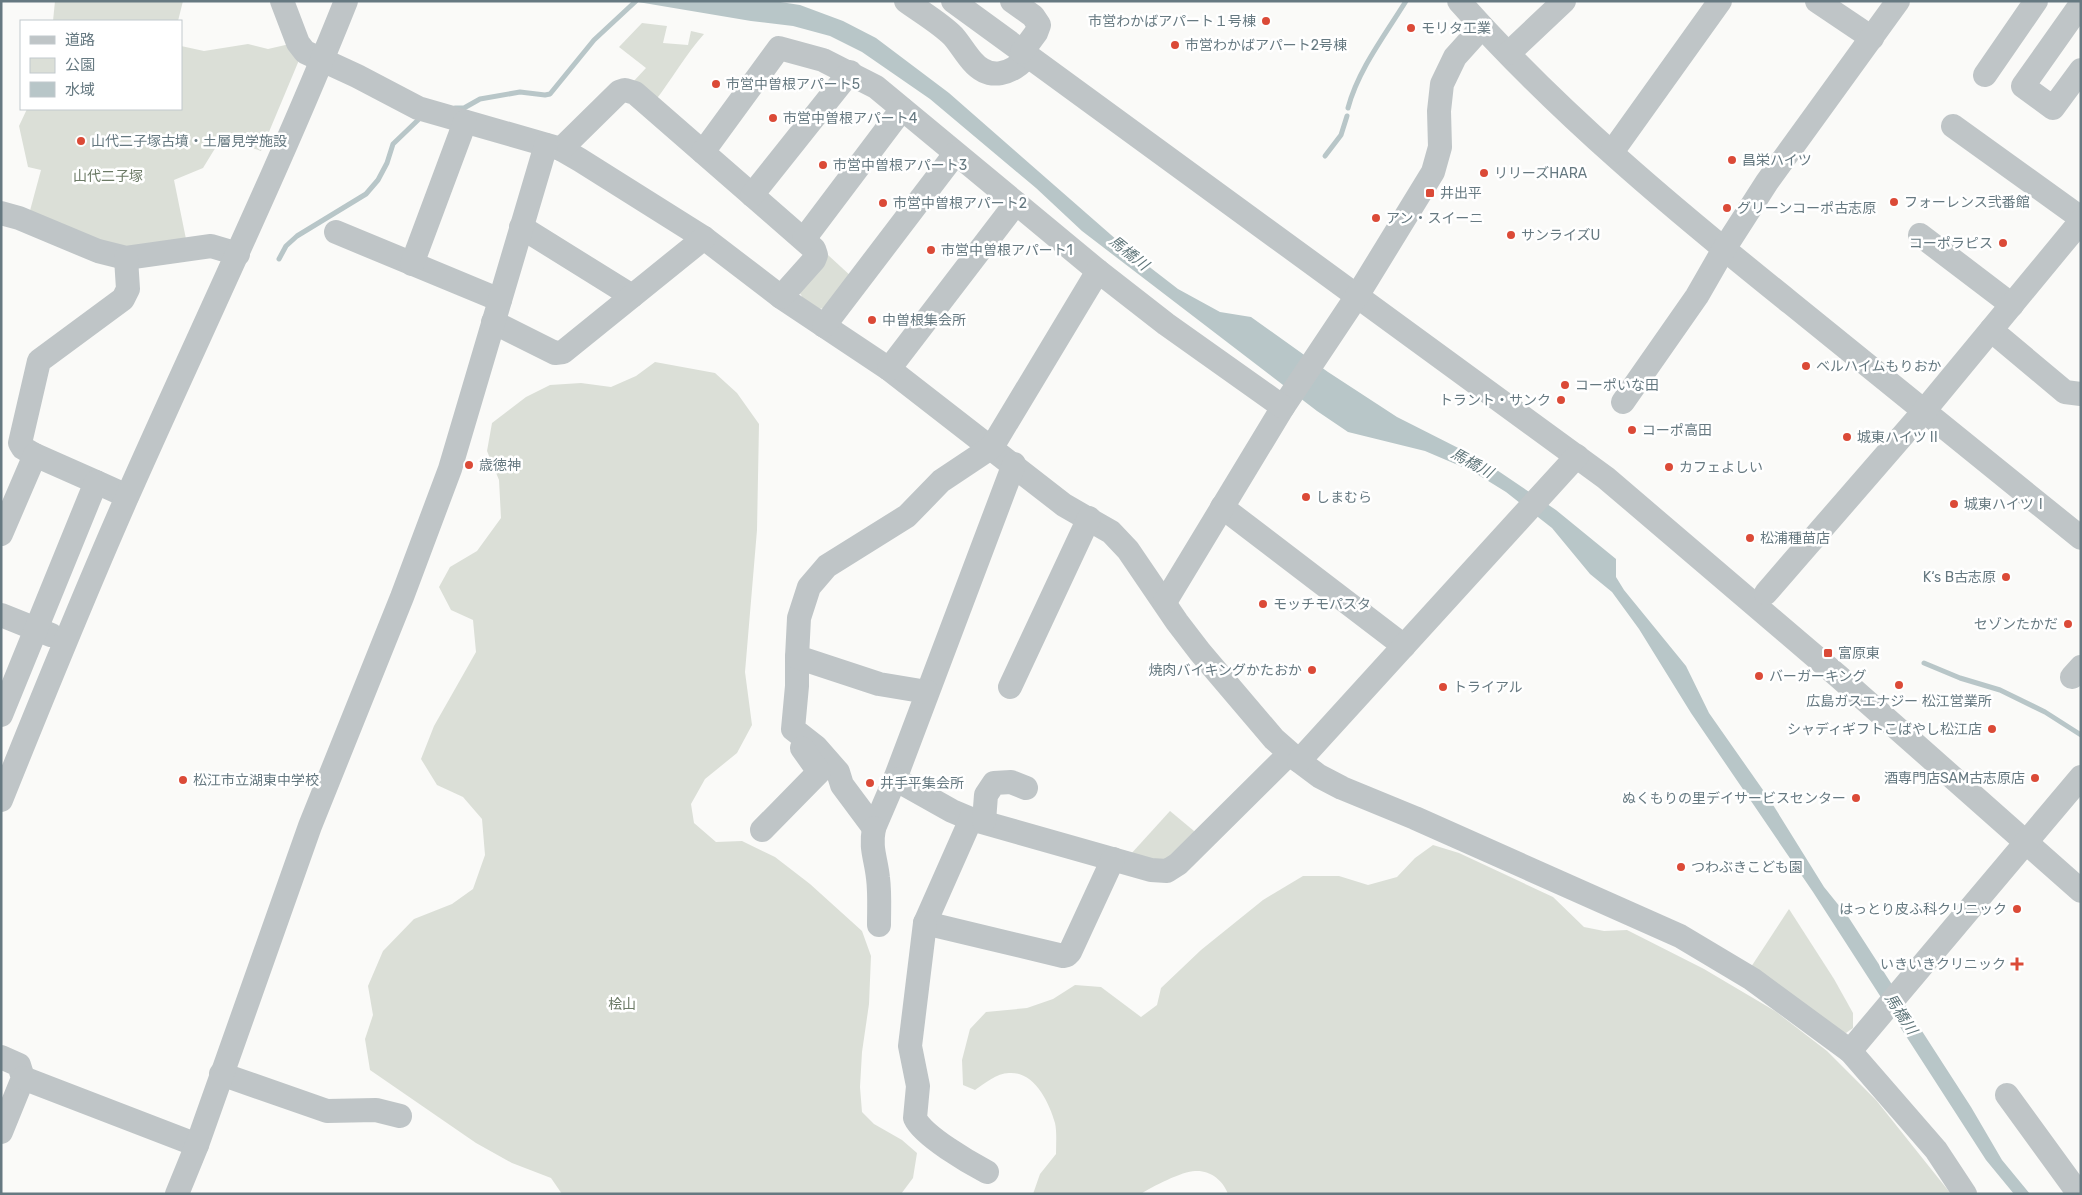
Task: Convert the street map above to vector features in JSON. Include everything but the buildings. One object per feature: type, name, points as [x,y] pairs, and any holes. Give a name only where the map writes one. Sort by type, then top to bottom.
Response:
[{"type":"street","points":[[282,1],[298,43],[305,52],[357,76],[418,108],[554,147],[704,238],[781,297],[889,368],[1064,505],[1111,532],[1128,550],[1200,652],[1274,739],[1294,757],[1342,788],[1416,818],[1680,936],[1752,979],[1850,1051],[1936,1150],[1965,1194]]},
{"type":"street","points":[[1,800],[65,641],[127,496],[238,254],[346,1]]},
{"type":"street","points":[[906,1],[951,35],[972,62],[985,71],[1007,73],[1020,64],[1039,25],[1033,16],[1012,1]]},
{"type":"street","points":[[953,1],[1606,478],[1838,676],[2081,891]]},
{"type":"street","points":[[1459,1],[1482,27],[1612,152],[1666,201],[2081,538]]},
{"type":"street","points":[[1509,53],[1564,1]]},
{"type":"street","points":[[1612,152],[1720,1]]},
{"type":"street","points":[[1816,1],[1872,38]]},
{"type":"street","points":[[1623,402],[1696,296],[1767,182],[1898,1]]},
{"type":"street","points":[[1985,75],[2036,1]]},
{"type":"street","points":[[2081,4],[2022,86],[2053,108],[2081,70]]},
{"type":"street","points":[[1165,602],[1284,405],[1357,296],[1432,172],[1440,147],[1439,111],[1442,84],[1455,57],[1482,27]]},
{"type":"street","points":[[703,152],[779,48],[822,60],[850,72],[876,87],[1098,271],[1166,324],[1284,405]]},
{"type":"street","points":[[752,195],[850,72]]},
{"type":"street","points":[[178,1194],[310,826],[402,597],[450,469],[521,227],[554,147],[619,92],[625,90],[635,93],[814,249],[816,255],[814,260],[781,297]]},
{"type":"street","points":[[804,239],[902,109]]},
{"type":"street","points":[[412,264],[465,122]]},
{"type":"street","points":[[1766,593],[1924,411],[2081,220],[1953,126]]},
{"type":"street","points":[[824,326],[955,154]]},
{"type":"street","points":[[889,368],[1016,203]]},
{"type":"street","points":[[1,214],[19,218],[98,251],[126,258],[211,246],[238,254]]},
{"type":"street","points":[[521,227],[632,296]]},
{"type":"street","points":[[336,232],[500,300]]},
{"type":"street","points":[[1920,235],[2012,305]]},
{"type":"street","points":[[493,322],[556,354],[563,352],[704,238]]},
{"type":"street","points":[[126,258],[128,289],[123,300],[39,361],[20,443],[23,448],[35,455],[127,496]]},
{"type":"street","points":[[762,830],[819,772],[794,739],[793,729],[799,618],[810,587],[827,566],[907,516],[941,481],[992,447],[1098,271]]},
{"type":"street","points":[[1991,330],[2065,392],[2081,394]]},
{"type":"street","points":[[1,534],[35,455]]},
{"type":"street","points":[[895,779],[952,811],[977,820],[1151,870],[1167,872],[1294,757],[1404,646],[1577,456]]},
{"type":"street","points":[[879,925],[879,884],[871,845],[874,828],[895,779],[1014,464]]},
{"type":"street","points":[[1,715],[96,482]]},
{"type":"street","points":[[1222,507],[1404,646]]},
{"type":"street","points":[[1010,687],[1089,518]]},
{"type":"street","points":[[1,615],[65,641]]},
{"type":"street","points":[[796,658],[879,684],[927,692]]},
{"type":"street","points":[[793,729],[816,747],[838,772],[842,785],[874,828]]},
{"type":"street","points":[[1850,1051],[2081,778]]},
{"type":"street","points":[[987,1172],[964,1160],[925,1130],[915,1118],[918,1086],[910,1046],[925,923],[977,820],[986,794],[994,783],[1011,782],[1026,788]]},
{"type":"street","points":[[925,923],[1063,956],[1067,955],[1113,859]]},
{"type":"street","points":[[1,1058],[19,1064],[23,1078],[1,1132]]},
{"type":"street","points":[[221,1074],[327,1111],[376,1110],[400,1116]]},
{"type":"street","points":[[23,1078],[196,1145]]},
{"type":"street","points":[[2007,1095],[2080,1194]]},
{"type":"green space","points":[[55,1],[183,1],[178,20],[53,20]]},
{"type":"green space","points":[[642,23],[667,26],[663,43],[688,45],[691,31],[704,34],[655,101],[633,82],[646,68],[619,47]]},
{"type":"green space","name":"山代二子塚","points":[[294,43],[302,53],[261,151],[222,137],[203,168],[174,180],[187,244],[123,254],[28,218],[41,170],[28,167],[19,126],[27,110],[182,110],[182,46],[204,51],[248,44],[268,49]]},
{"type":"green space","points":[[828,255],[853,278],[829,307],[819,309],[804,300],[798,290]]},
{"type":"green space","name":"桧山","points":[[655,362],[715,373],[737,393],[759,424],[757,530],[745,672],[752,725],[737,753],[705,779],[691,804],[694,823],[716,842],[742,841],[775,857],[810,884],[862,931],[871,956],[869,1004],[862,1052],[860,1087],[862,1112],[874,1124],[902,1140],[917,1153],[913,1178],[901,1194],[562,1194],[551,1178],[512,1163],[476,1143],[370,1070],[365,1039],[373,1015],[368,986],[383,951],[414,919],[452,904],[473,889],[485,855],[482,819],[463,797],[437,785],[421,759],[434,726],[476,652],[473,620],[451,610],[439,587],[450,567],[477,551],[501,518],[499,480],[487,451],[492,423],[526,397],[550,385],[581,383],[611,387],[636,376]]},
{"type":"green space","points":[[1170,811],[1200,836],[1170,862],[1130,855]]},
{"type":"green space","points":[[1433,845],[1459,853],[1553,897],[1584,927],[1604,931],[1627,930],[1704,969],[1775,1011],[1827,1051],[1876,1100],[1951,1194],[1228,1194],[1223,1184],[1211,1174],[1195,1171],[1175,1176],[1141,1194],[1033,1194],[1040,1174],[1056,1154],[1055,1123],[1049,1106],[1039,1089],[1026,1077],[1009,1073],[1004,1073],[991,1079],[975,1090],[963,1085],[962,1060],[970,1029],[986,1012],[1027,1008],[1053,999],[1075,985],[1101,987],[1141,1017],[1157,1005],[1161,988],[1201,950],[1263,900],[1303,876],[1339,876],[1368,885],[1397,877],[1415,858]]},
{"type":"green space","points":[[1789,909],[1834,979],[1853,1013],[1853,1028],[1846,1033],[1839,1031],[1751,967]]},
{"type":"water","name":"馬橋川","points":[[632,1],[774,1],[800,5],[843,21],[876,38],[949,93],[1134,255],[1178,289],[1220,312],[1251,317],[1328,372],[1397,417],[1482,460],[1556,510],[1616,559],[1616,577],[1624,590],[1686,666],[1709,713],[1770,800],[1824,887],[1849,918],[1971,1107],[2002,1160],[2030,1194],[2014,1194],[1986,1160],[1813,892],[1691,713],[1639,629],[1612,592],[1590,574],[1552,528],[1506,492],[1472,471],[1425,451],[1348,432],[1317,411],[1082,231],[1036,188],[930,99],[862,52],[830,36],[793,26],[751,21]]},
{"type":"waterway","points":[[455,108],[464,108],[480,99],[520,92],[550,94],[594,40],[636,1]]},
{"type":"waterway","points":[[1348,108],[1365,66],[1406,1]]},
{"type":"waterway","points":[[1325,156],[1341,135],[1347,116]]},
{"type":"waterway","points":[[279,259],[286,246],[297,236],[366,194],[378,180],[387,163],[393,144],[418,120]]},
{"type":"waterway","points":[[1924,663],[1960,678],[2000,690],[2045,712],[2081,735]]},
{"type":"place","name":"市営わかばアパート１号棟","points":[[1266,21]]},
{"type":"place","name":"モリタ工業","points":[[1411,28]]},
{"type":"place","name":"市営わかばアパート2号棟","points":[[1175,45]]},
{"type":"place","name":"市営中曽根アパート5","points":[[716,84]]},
{"type":"place","name":"市営中曽根アパート4","points":[[773,118]]},
{"type":"place","name":"山代二子塚古墳・土層見学施設","points":[[81,141]]},
{"type":"place","name":"昌栄ハイツ","points":[[1732,160]]},
{"type":"place","name":"市営中曽根アパート3","points":[[823,165]]},
{"type":"place","name":"リリーズHARA","points":[[1484,173]]},
{"type":"place","name":"井出平","points":[[1430,193]]},
{"type":"place","name":"フォーレンス弐番館","points":[[1894,202]]},
{"type":"place","name":"市営中曽根アパート2","points":[[883,203]]},
{"type":"place","name":"グリーンコーポ古志原","points":[[1727,208]]},
{"type":"place","name":"アン・スイーニ","points":[[1376,218]]},
{"type":"place","name":"サンライズU","points":[[1511,235]]},
{"type":"place","name":"コーポラピス","points":[[2003,243]]},
{"type":"place","name":"市営中曽根アパート1","points":[[931,250]]},
{"type":"place","name":"中曽根集会所","points":[[872,320]]},
{"type":"place","name":"ベルハイムもりおか","points":[[1806,366]]},
{"type":"place","name":"コーポいな田","points":[[1565,385]]},
{"type":"place","name":"トラント・サンク","points":[[1561,400]]},
{"type":"place","name":"コーポ高田","points":[[1632,430]]},
{"type":"place","name":"城東ハイツⅡ","points":[[1847,437]]},
{"type":"place","name":"歳徳神","points":[[469,465]]},
{"type":"place","name":"カフェよしい","points":[[1669,467]]},
{"type":"place","name":"しまむら","points":[[1306,497]]},
{"type":"place","name":"城東ハイツⅠ","points":[[1954,504]]},
{"type":"place","name":"松浦種苗店","points":[[1750,538]]},
{"type":"place","name":"K‘s B古志原","points":[[2006,577]]},
{"type":"place","name":"モッチモパスタ","points":[[1263,604]]},
{"type":"place","name":"セゾンたかだ","points":[[2068,624]]},
{"type":"place","name":"富原東","points":[[1828,653]]},
{"type":"place","name":"焼肉バイキングかたおか","points":[[1312,670]]},
{"type":"place","name":"バーガーキング","points":[[1759,676]]},
{"type":"place","name":"広島ガスエナジー 松江営業所","points":[[1899,685]]},
{"type":"place","name":"トライアル","points":[[1443,687]]},
{"type":"place","name":"シャディギフトこばやし松江店","points":[[1992,729]]},
{"type":"place","name":"酒専門店SAM古志原店","points":[[2035,778]]},
{"type":"place","name":"松江市立湖東中学校","points":[[183,780]]},
{"type":"place","name":"井手平集会所","points":[[870,783]]},
{"type":"place","name":"ぬくもりの里デイサービスセンター","points":[[1856,798]]},
{"type":"place","name":"つわぶきこども園","points":[[1681,867]]},
{"type":"place","name":"はっとり皮ふ科クリニック","points":[[2017,909]]},
{"type":"place","name":"いきいきクリニック","points":[[2017,964]]}]
